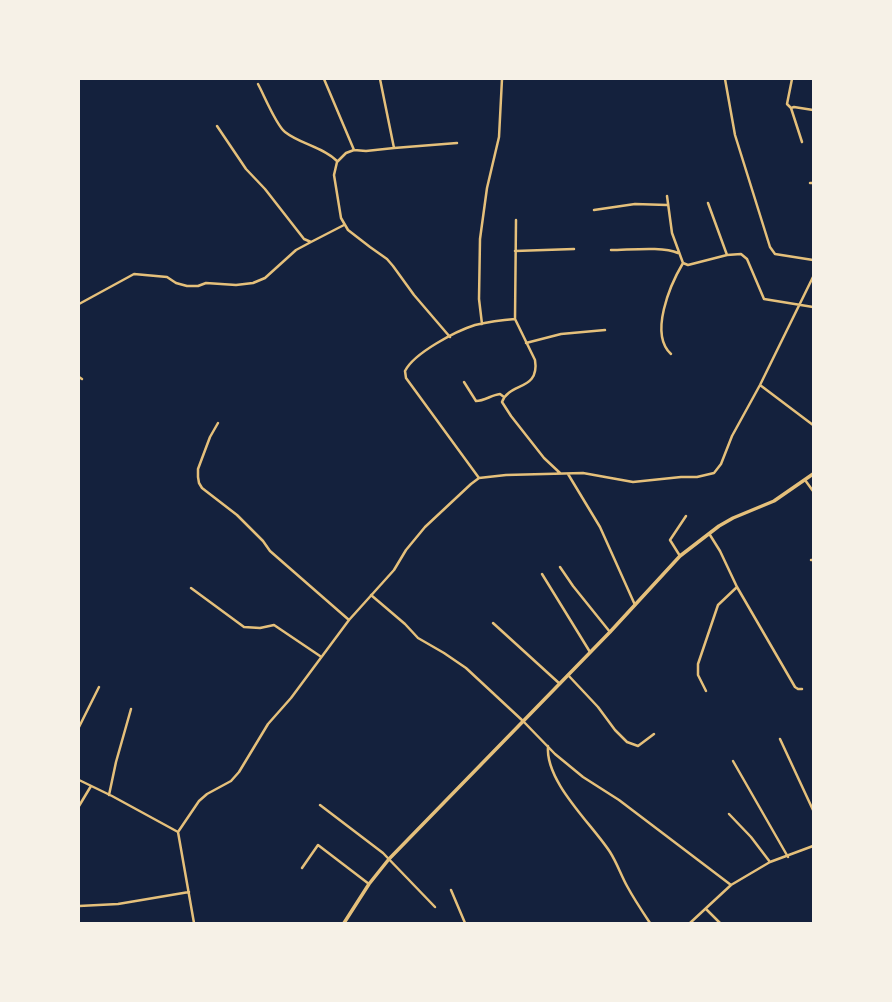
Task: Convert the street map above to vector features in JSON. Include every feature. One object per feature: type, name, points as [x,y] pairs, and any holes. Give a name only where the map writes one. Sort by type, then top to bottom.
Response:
[{"type":"street","points":[[324,79],[354,150]]},
{"type":"street","points":[[380,79],[394,148]]},
{"type":"street","points":[[482,324],[479,299],[480,239],[487,188],[499,137],[502,79]]},
{"type":"street","points":[[725,79],[735,135],[770,247],[775,254],[813,260]]},
{"type":"street","points":[[792,79],[787,104],[791,108],[802,142]]},
{"type":"street","points":[[258,84],[282,130],[330,155],[337,162]]},
{"type":"street","points":[[791,108],[813,110]]},
{"type":"street","points":[[217,125],[246,169],[304,239],[312,242]]},
{"type":"street","points":[[450,337],[387,258],[344,225],[334,175],[337,162],[346,153],[354,150],[457,143]]},
{"type":"street","points":[[667,196],[672,233],[683,263],[688,265],[738,254],[746,257],[764,299],[813,307]]},
{"type":"street","points":[[708,203],[727,256]]},
{"type":"street","points":[[594,209],[635,204],[668,205]]},
{"type":"street","points":[[516,220],[515,319],[536,366],[529,383],[508,393],[502,402],[544,458],[560,473]]},
{"type":"street","points":[[79,304],[134,274],[167,277],[187,286],[206,283],[253,284],[265,278],[296,250],[344,225]]},
{"type":"street","points":[[515,251],[574,249]]},
{"type":"street","points":[[611,250],[663,249],[678,253]]},
{"type":"street","points":[[671,354],[662,341],[663,316],[669,287],[683,263]]},
{"type":"street","points":[[194,923],[178,832],[199,801],[231,781],[239,772],[268,724],[291,698],[349,620],[394,570],[425,527],[479,478],[583,473],[633,482],[710,475],[721,464],[732,436],[761,385],[813,277]]},
{"type":"street","points":[[479,478],[405,374],[407,366],[418,355],[450,337],[475,325],[515,319]]},
{"type":"street","points":[[526,343],[561,334],[605,330]]},
{"type":"street","points":[[464,382],[476,401],[496,394],[504,397]]},
{"type":"street","points":[[761,385],[813,425]]},
{"type":"street","points":[[218,423],[198,469],[202,488],[237,515],[270,551],[349,620]]},
{"type":"street","points":[[568,474],[600,527],[635,605]]},
{"type":"street","points":[[344,923],[369,884],[390,859],[680,556],[733,518],[774,501],[813,474]]},
{"type":"street","points":[[805,480],[813,491]]},
{"type":"street","points":[[680,556],[670,540],[686,516]]},
{"type":"street","points":[[709,533],[795,687],[802,689]]},
{"type":"street","points":[[560,567],[610,632]]},
{"type":"street","points":[[542,573],[590,652]]},
{"type":"street","points":[[706,691],[698,675],[698,664],[718,606],[737,587]]},
{"type":"street","points":[[191,588],[244,627],[275,625],[321,656]]},
{"type":"street","points":[[371,595],[418,638],[466,668],[583,777],[619,800],[731,885]]},
{"type":"street","points":[[493,623],[560,684]]},
{"type":"street","points":[[568,676],[627,742],[638,746],[654,734]]},
{"type":"street","points":[[79,727],[99,687]]},
{"type":"street","points":[[110,795],[131,709]]},
{"type":"street","points":[[780,739],[813,810]]},
{"type":"street","points":[[548,746],[547,756],[561,787],[583,820],[609,850],[650,923]]},
{"type":"street","points":[[733,761],[788,857]]},
{"type":"street","points":[[79,780],[178,832]]},
{"type":"street","points":[[79,806],[91,786]]},
{"type":"street","points":[[320,805],[390,859],[435,907]]},
{"type":"street","points":[[729,814],[770,862]]},
{"type":"street","points":[[302,868],[318,845],[369,884]]},
{"type":"street","points":[[690,923],[731,885],[770,862],[813,846]]},
{"type":"street","points":[[452,890],[465,923]]},
{"type":"street","points":[[79,906],[118,904],[189,892]]},
{"type":"street","points":[[706,909],[720,923]]}]
